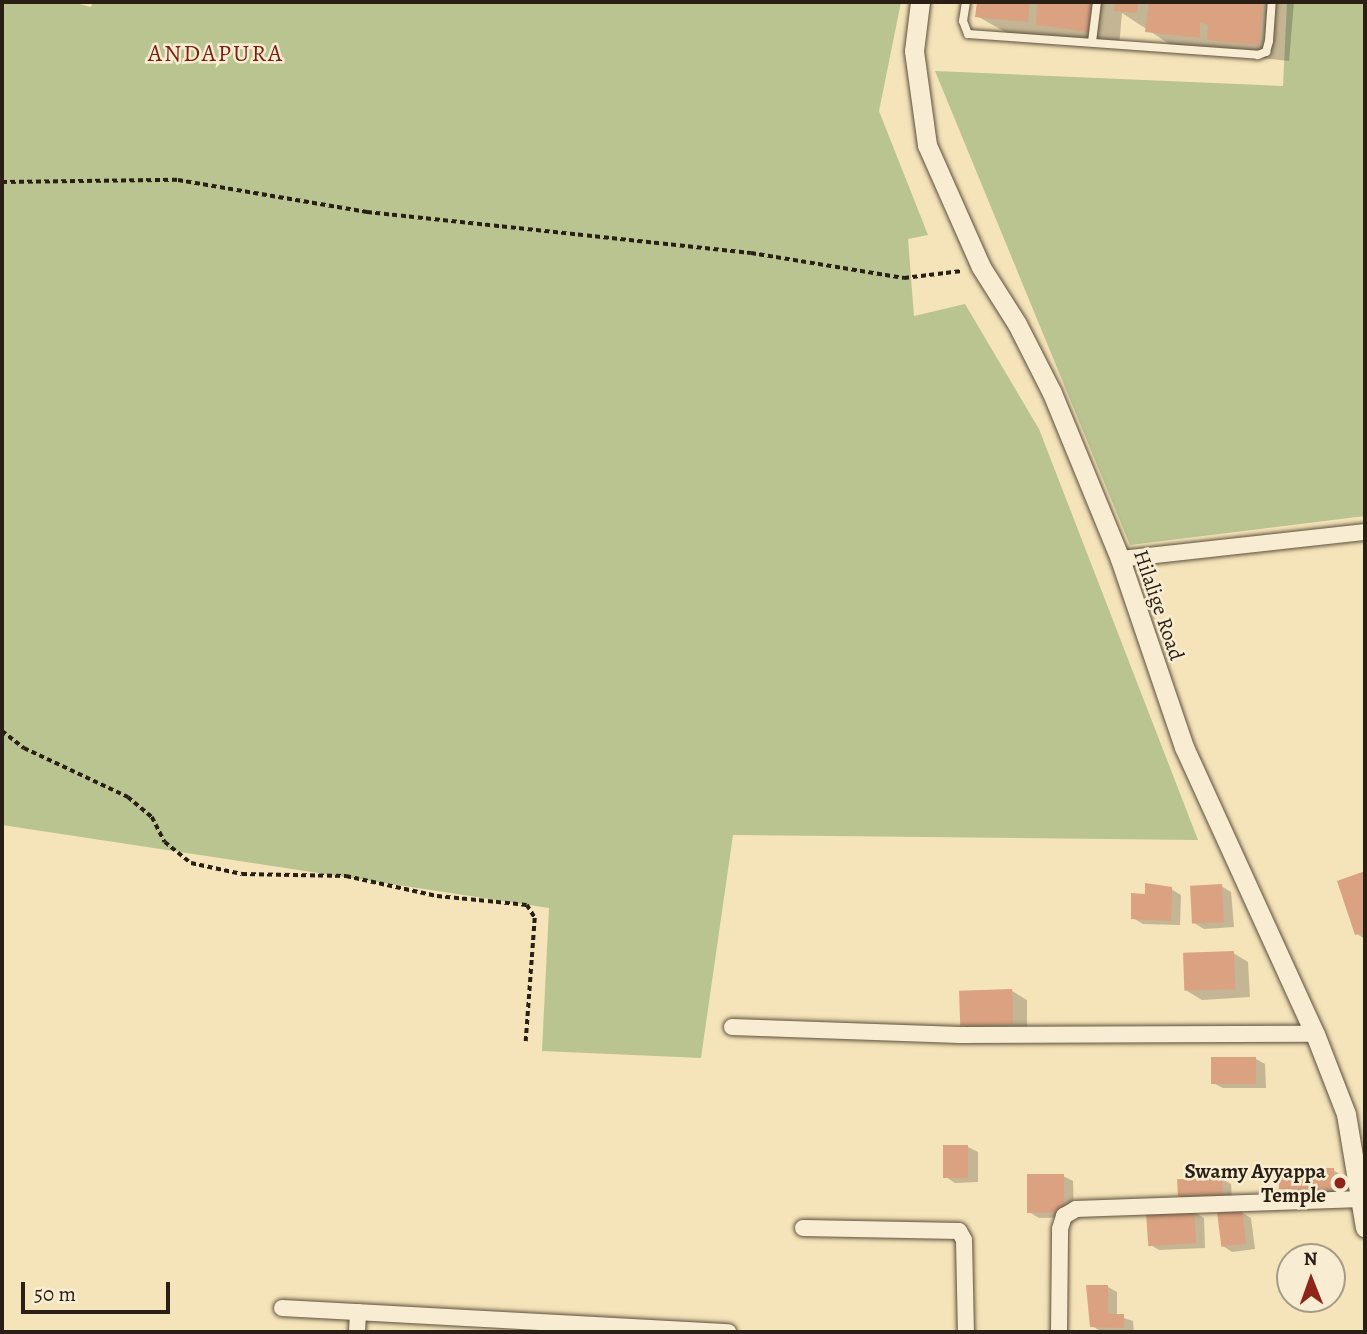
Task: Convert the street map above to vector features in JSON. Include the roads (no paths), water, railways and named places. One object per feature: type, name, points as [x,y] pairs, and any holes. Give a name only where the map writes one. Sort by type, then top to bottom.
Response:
[{"type":"street","name":"Hilalige Road","points":[[920,2],[914,51],[927,145],[981,267],[1017,324],[1052,393],[1120,559],[1184,747],[1315,1034],[1346,1114],[1365,1227]]},
{"type":"street","points":[[1120,559],[1365,531]]},
{"type":"street","points":[[732,1027],[960,1035],[1315,1034]]},
{"type":"street","points":[[1059,1332],[1060,1229],[1063,1216],[1076,1209],[1361,1199]]},
{"type":"street","points":[[803,1228],[959,1231],[964,1240],[966,1332]]},
{"type":"street","points":[[282,1308],[358,1312],[451,1324],[728,1332]]},
{"type":"street","points":[[357,1332],[358,1312]]},
{"type":"lane","points":[[965,2],[963,21],[968,34],[1258,55],[1266,52],[1269,41],[1272,2]]},
{"type":"lane","points":[[1092,42],[1097,2]]},
{"type":"place","name":"Swamy Ayyappa Temple","points":[[1340,1183]]},
{"type":"district","name":"ANDAPURA","points":[[216,54]]}]
